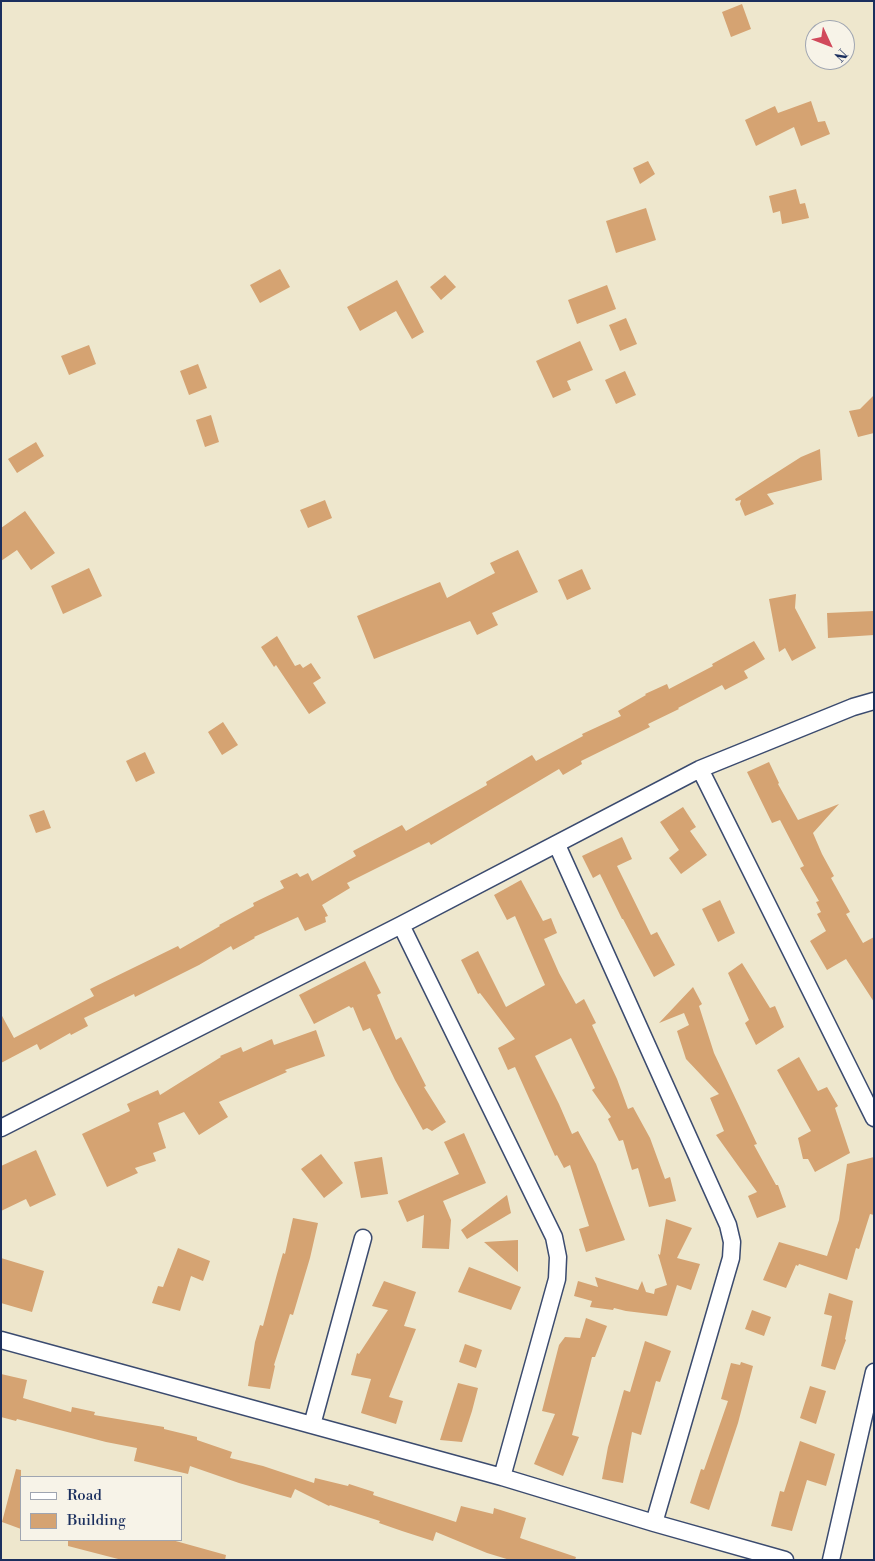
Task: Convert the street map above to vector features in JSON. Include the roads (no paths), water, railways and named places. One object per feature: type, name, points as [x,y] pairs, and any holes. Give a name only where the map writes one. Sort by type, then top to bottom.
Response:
[{"type":"street","points":[[1,1128],[557,845],[700,769],[853,707],[874,701]]},
{"type":"street","points":[[700,769],[874,1118]]},
{"type":"street","points":[[557,845],[724,1216],[732,1242],[731,1258],[654,1523]]},
{"type":"street","points":[[401,925],[554,1237],[558,1257],[557,1279],[502,1477]]},
{"type":"street","points":[[312,1424],[363,1238]]},
{"type":"street","points":[[1,1340],[502,1477],[785,1560]]},
{"type":"street","points":[[831,1560],[874,1372]]}]
